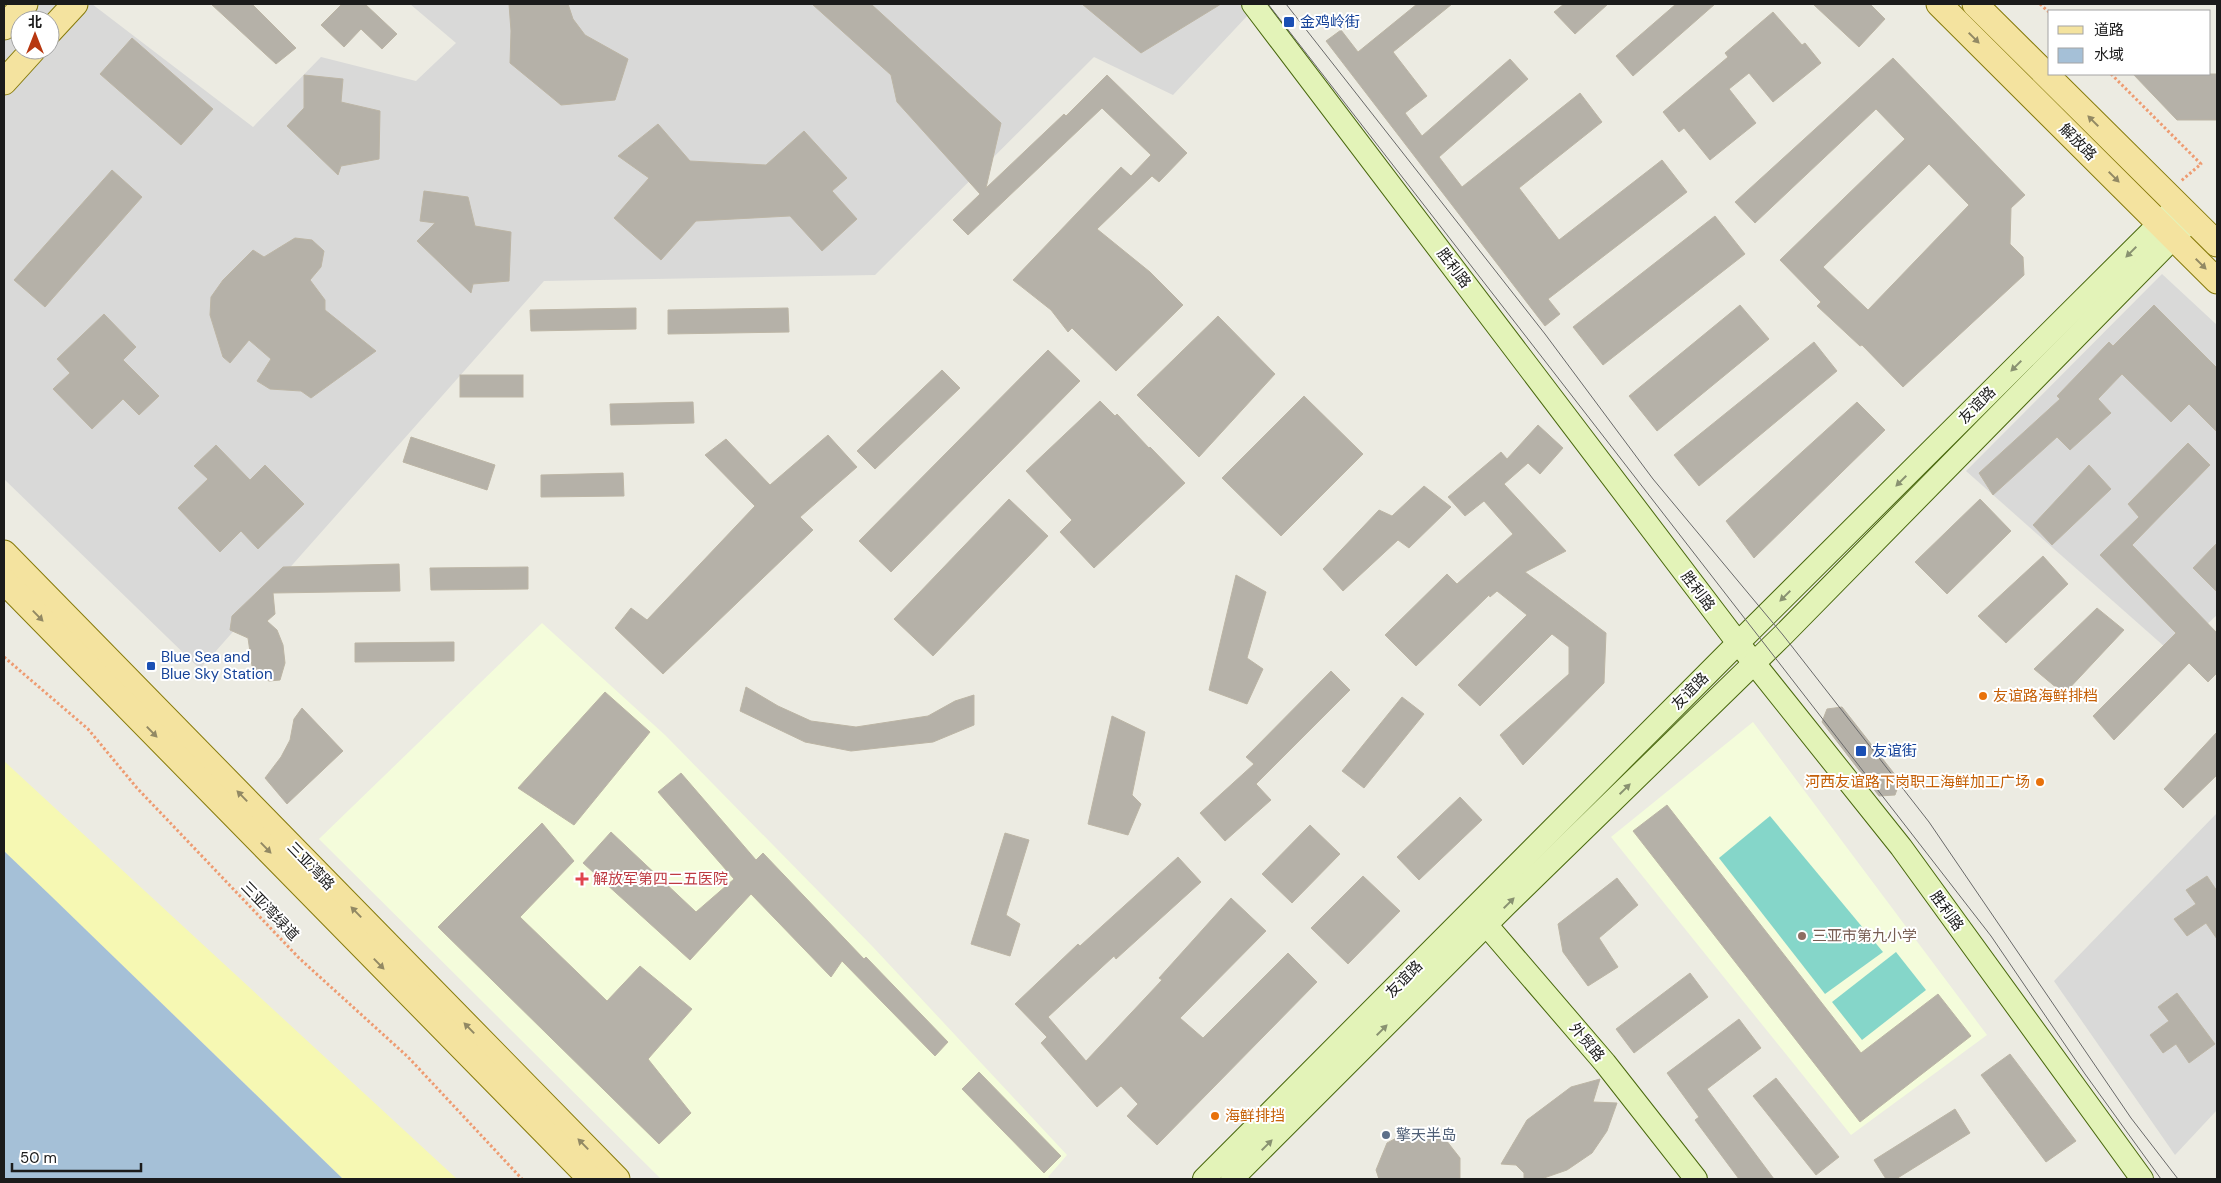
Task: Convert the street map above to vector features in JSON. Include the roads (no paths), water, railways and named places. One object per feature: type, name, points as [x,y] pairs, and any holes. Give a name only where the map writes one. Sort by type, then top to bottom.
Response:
[{"type":"main road","points":[[4,27],[25,4]]},
{"type":"main road","points":[[60,20],[75,4]]},
{"type":"main road","name":"胜利路","points":[[1253,4],[1738,643],[1901,848],[2142,1179]]},
{"type":"main road","name":"解放路","points":[[1939,4],[2217,281]]},
{"type":"main road","name":"解放路","points":[[1975,4],[2048,73]]},
{"type":"main road","points":[[4,82],[24,60]]},
{"type":"main road","name":"解放路","points":[[2050,75],[2183,202],[2217,244]]},
{"type":"main road","name":"友谊路","points":[[1204,1179],[1479,917],[1754,662],[2167,230],[2183,202]]},
{"type":"main road","name":"友谊路","points":[[1232,1179],[1738,643],[2167,230]]},
{"type":"main road","name":"三亚湾路","points":[[4,553],[617,1179]]},
{"type":"main road","name":"三亚湾路","points":[[4,581],[591,1179]]},
{"type":"main road","name":"外贸路","points":[[1479,917],[1605,1064],[1696,1179]]},
{"type":"water","points":[[4,851],[51,896],[343,1179],[4,1179]]},
{"type":"tram line","points":[[1268,4],[1991,936],[2085,1074],[2161,1179]]},
{"type":"tram line","points":[[1286,4],[1545,334],[1653,479],[1783,635],[1929,822],[2131,1118],[2178,1179]]},
{"type":"place","name":"金鸡岭街","points":[[1289,22]]},
{"type":"place","name":"Blue Sea and Blue Sky Station","points":[[151,666]]},
{"type":"place","name":"友谊路海鲜排档","points":[[1983,696]]},
{"type":"place","name":"友谊街","points":[[1861,751]]},
{"type":"place","name":"河西友谊路下岗职工海鲜加工广场","points":[[2040,782]]},
{"type":"place","name":"解放军第四二五医院","points":[[582,879]]},
{"type":"place","name":"三亚市第九小学","points":[[1802,936]]},
{"type":"place","name":"海鲜排挡","points":[[1215,1116]]},
{"type":"place","name":"擎天半岛","points":[[1386,1135]]}]
